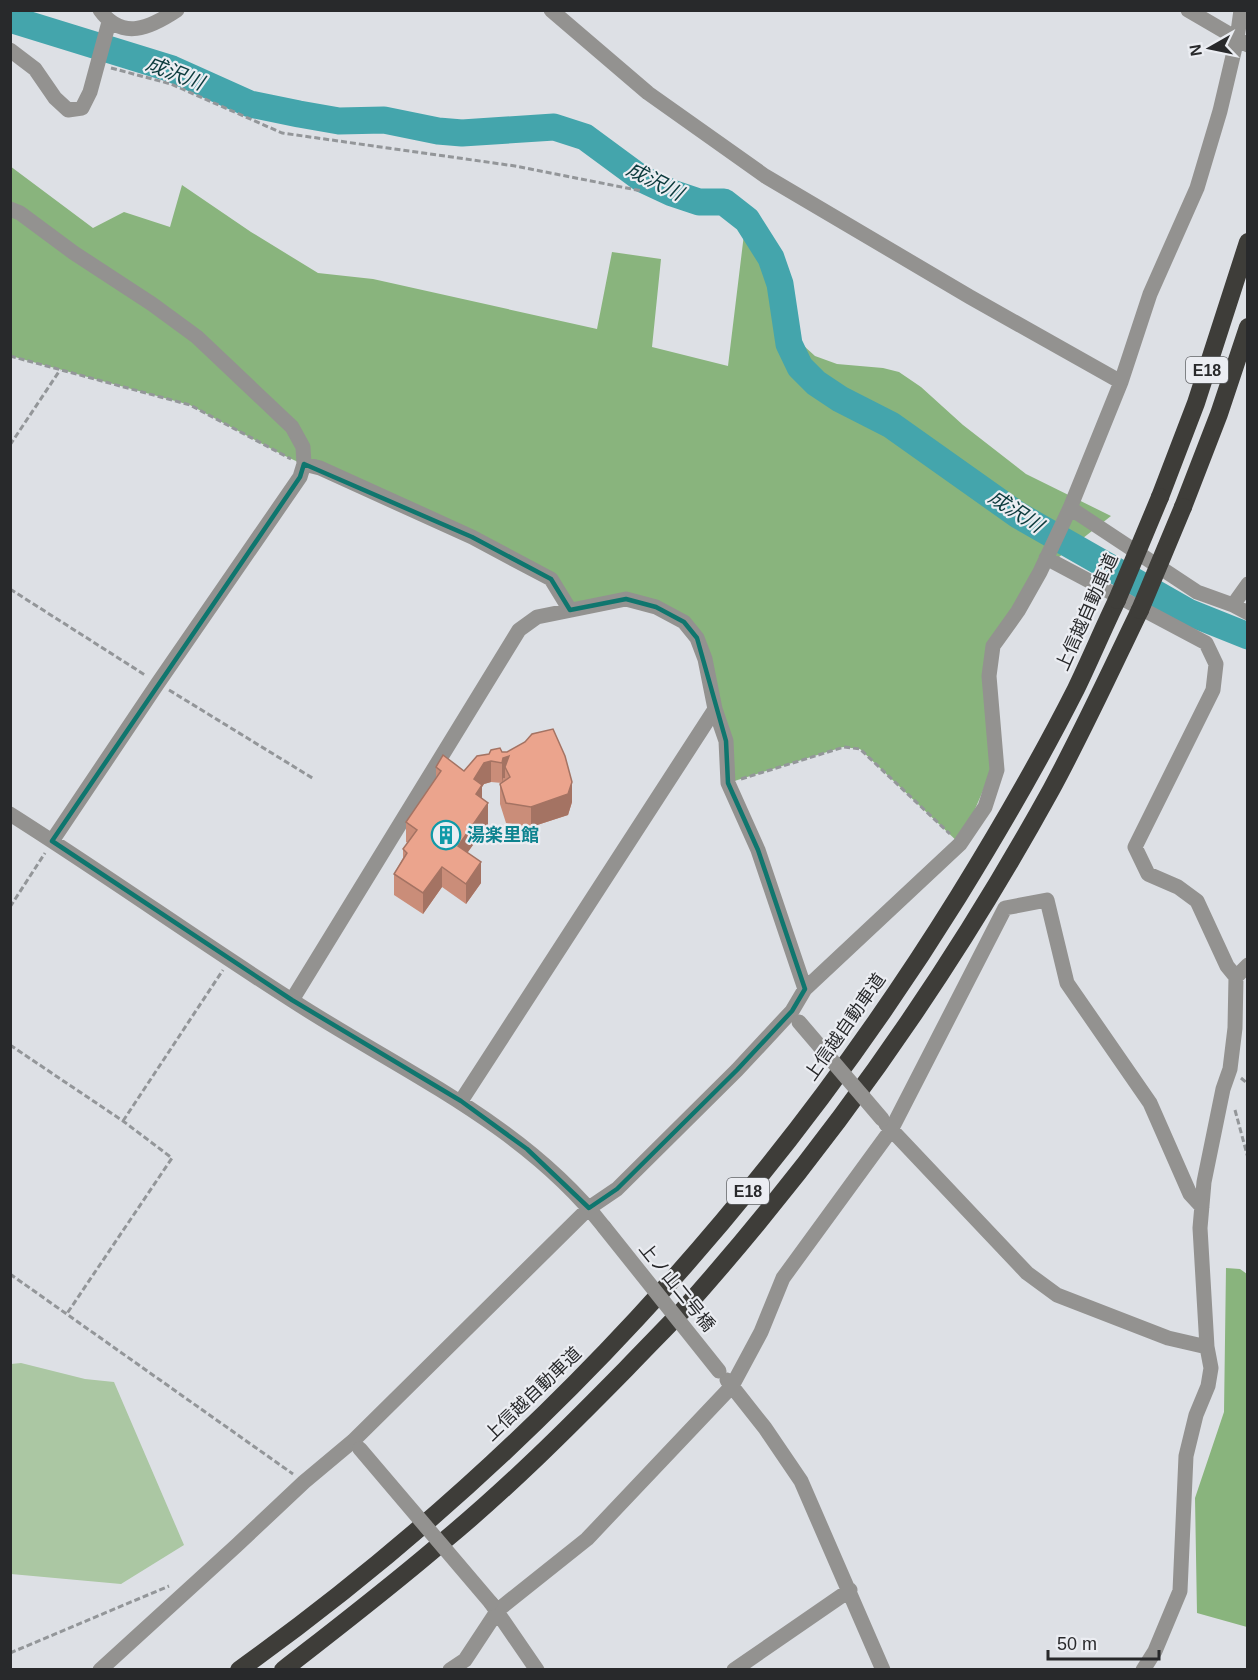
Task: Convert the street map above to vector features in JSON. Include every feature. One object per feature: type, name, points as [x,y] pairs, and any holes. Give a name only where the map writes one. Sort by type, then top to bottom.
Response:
[{"type":"highway","name":"上信越自動車道","points":[[239,1670],[349,1587],[430,1519],[504,1453],[582,1377],[643,1313],[725,1219],[799,1127],[858,1047],[922,955],[979,863],[1076,689],[1117,600],[1160,497],[1200,393],[1248,242]]},
{"type":"highway","name":"E18","points":[[283,1670],[447,1539],[601,1395],[682,1311],[756,1225],[812,1155],[880,1061],[942,969],[1051,789],[1097,699],[1140,610],[1183,507],[1219,414],[1248,327]]},
{"type":"street","points":[[10,50],[35,69],[55,98],[68,110],[82,108],[90,92],[98,65],[104,16],[124,30],[158,23],[177,10]]},
{"type":"street","points":[[551,10],[648,93],[765,177],[969,297],[1121,382]]},
{"type":"street","points":[[1188,10],[1242,42]]},
{"type":"street","points":[[100,1670],[304,1482],[356,1445],[589,1208],[617,1189],[737,1070],[796,1016],[805,989],[960,844],[985,807],[997,770],[988,676],[993,646],[1018,611],[1070,508],[1121,382],[1150,294],[1197,188],[1242,42],[1241,10]]},
{"type":"street","points":[[10,209],[20,213],[197,337],[292,427],[303,447],[304,464],[300,477],[52,841]]},
{"type":"street","points":[[304,464],[320,468],[472,537],[551,579],[570,610]]},
{"type":"street","points":[[1070,508],[1197,592],[1248,613]]},
{"type":"street","points":[[1046,558],[1206,643],[1216,664],[1213,690],[1135,847],[1148,874],[1178,887],[1197,901],[1227,966],[1236,977],[1235,1028],[1230,1070],[1223,1089],[1204,1182],[1200,1228],[1211,1368],[1208,1386],[1196,1415],[1186,1456],[1180,1591],[1155,1651],[1143,1670]]},
{"type":"street","points":[[1233,605],[1248,584]]},
{"type":"street","points":[[292,1000],[519,630],[537,617],[626,599],[656,607],[684,622],[697,638],[705,659],[715,710],[726,741],[728,783],[758,850],[805,989]]},
{"type":"street","points":[[461,1101],[715,710]]},
{"type":"street","name":"上ノ山二号橋","points":[[10,814],[292,1000],[461,1101],[527,1149],[589,1208],[765,1428],[801,1481],[883,1670]]},
{"type":"street","points":[[450,1670],[465,1660],[494,1606],[587,1539],[732,1386],[761,1332],[783,1278],[887,1124],[1005,908],[1047,900],[1066,982],[1150,1102],[1190,1194],[1202,1207]]},
{"type":"street","points":[[1236,977],[1248,965]]},
{"type":"street","points":[[796,1016],[887,1124],[1027,1273],[1058,1295],[1168,1338],[1208,1347]]},
{"type":"street","points":[[356,1445],[494,1606],[537,1670]]},
{"type":"street","points":[[734,1670],[850,1590]]},
{"type":"path","points":[[98,65],[171,84],[282,133],[515,165],[642,191]]},
{"type":"path","points":[[10,356],[190,405],[282,455],[304,464]]},
{"type":"path","points":[[10,445],[60,370]]},
{"type":"path","points":[[10,589],[314,779]]},
{"type":"path","points":[[728,783],[844,747],[860,749],[960,844]]},
{"type":"path","points":[[10,907],[52,841]]},
{"type":"path","points":[[123,1121],[230,960]]},
{"type":"path","points":[[10,1045],[123,1121],[172,1158],[66,1315]]},
{"type":"path","points":[[1223,1089],[1232,1100],[1248,1158]]},
{"type":"path","points":[[10,1274],[304,1482]]},
{"type":"path","points":[[10,1653],[179,1581]]},
{"type":"highlighted area","points":[[304,464],[472,537],[551,579],[570,610],[626,599],[656,607],[684,622],[697,638],[726,741],[728,783],[758,850],[805,989],[792,1011],[737,1070],[617,1189],[589,1208],[527,1149],[461,1101],[292,1000],[52,841],[300,477]]},
{"type":"green space","points":[[10,166],[93,228],[124,212],[170,227],[182,185],[251,232],[318,273],[373,279],[597,329],[612,252],[661,259],[652,347],[728,366],[745,226],[764,255],[770,278],[793,336],[815,356],[837,364],[883,368],[899,372],[921,387],[963,425],[1026,474],[1111,516],[1040,572],[993,646],[991,772],[960,844],[860,749],[843,747],[728,783],[705,659],[684,622],[626,599],[570,610],[551,579],[283,455],[190,405],[11,356]]},
{"type":"green space","points":[[1226,1268],[1240,1269],[1247,1274],[1247,1627],[1197,1613],[1195,1498],[1224,1412]]},
{"type":"green space","points":[[21,1363],[85,1379],[114,1382],[184,1545],[121,1584],[11,1574],[11,1364]]},
{"type":"building","name":"湯楽里館","points":[[553,729],[565,756],[572,782],[568,794],[531,807],[506,803],[500,784],[510,777],[505,767],[509,756],[503,758],[502,763],[491,761],[484,763],[474,779],[482,785],[476,794],[488,803],[458,846],[481,862],[466,884],[442,867],[423,893],[394,874],[407,853],[403,849],[417,830],[406,822],[441,771],[436,767],[443,755],[464,771],[477,756],[489,754],[491,750],[500,748],[502,752],[507,752],[525,742],[532,734]]},
{"type":"waterway","name":"成沢川","points":[[10,19],[172,69],[250,104],[299,114],[339,121],[384,120],[438,131],[462,133],[554,127],[585,137],[642,179],[672,193],[699,202],[724,202],[747,220],[771,258],[780,284],[789,344],[800,367],[816,383],[840,399],[891,425],[1018,515],[1188,612],[1248,636]]},
{"type":"place","name":"湯楽里館","points":[[446,835]]}]
